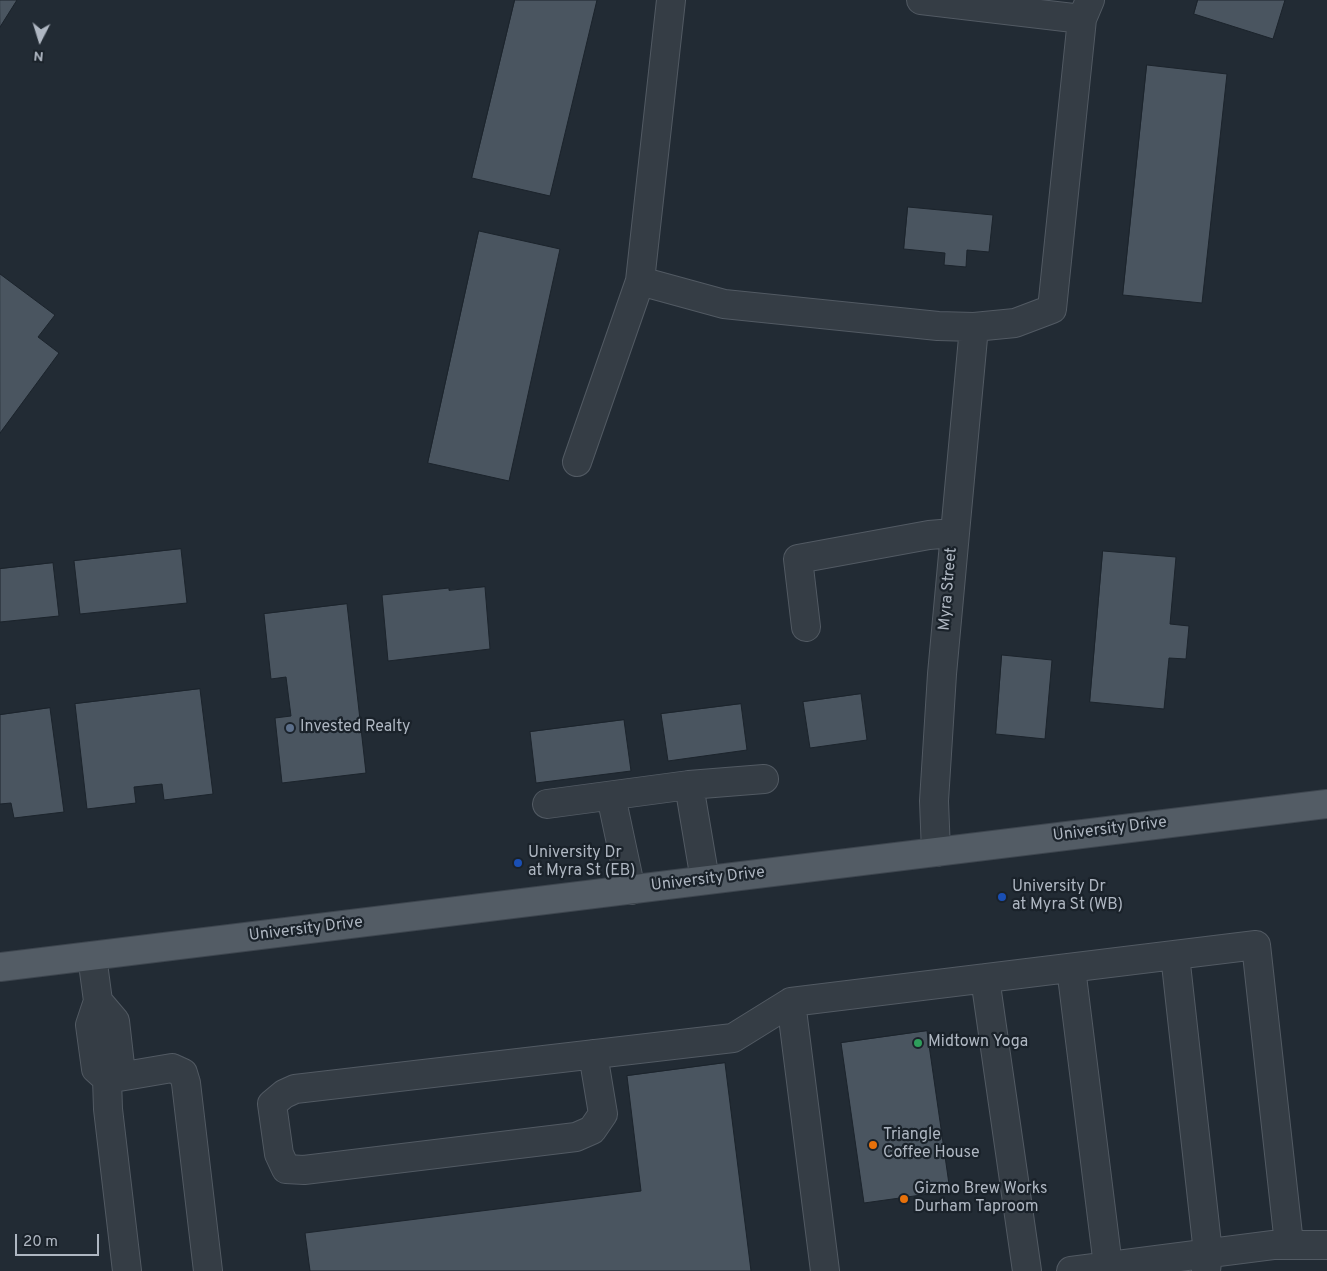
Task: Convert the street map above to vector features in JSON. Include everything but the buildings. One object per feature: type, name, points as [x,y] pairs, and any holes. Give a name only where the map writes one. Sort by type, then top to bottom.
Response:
[{"type":"main road","name":"University Drive","points":[[0,967],[1327,804]]},
{"type":"street","points":[[577,462],[640,281],[671,0]]},
{"type":"street","points":[[640,281],[673,292],[724,304],[938,326],[974,327],[1015,323],[1052,309],[1086,9],[921,0]]},
{"type":"street","name":"Myra Street","points":[[936,852],[934,801],[953,533],[974,327]]},
{"type":"street","points":[[806,627],[798,559],[929,535],[953,533]]},
{"type":"street","points":[[547,804],[689,785],[764,779]]},
{"type":"street","points":[[689,785],[705,880]]},
{"type":"street","points":[[612,796],[631,890]]},
{"type":"street","points":[[593,1054],[603,1114],[592,1130],[576,1137],[304,1170],[286,1169],[279,1154],[272,1104],[284,1094],[295,1089],[593,1054],[733,1038],[791,1002],[1256,945],[1290,1244]]},
{"type":"street","points":[[1175,955],[1207,1262]]},
{"type":"street","points":[[92,956],[98,1001],[90,1025],[96,1069],[107,1080],[108,1109],[127,1271]]},
{"type":"street","points":[[1071,968],[1108,1266]]},
{"type":"street","points":[[985,978],[1027,1271]]},
{"type":"street","points":[[791,1002],[825,1271]]},
{"type":"street","points":[[107,1080],[172,1068],[183,1073],[186,1083],[208,1271]]},
{"type":"street","points":[[1071,1271],[1108,1266],[1207,1262],[1290,1244],[1327,1245]]},
{"type":"place","name":"Invested Realty","points":[[290,728]]},
{"type":"place","name":"University Dr at Myra St (EB)","points":[[518,863]]},
{"type":"place","name":"University Dr at Myra St (WB)","points":[[1002,897]]},
{"type":"place","name":"Midtown Yoga","points":[[918,1043]]},
{"type":"place","name":"Triangle Coffee House","points":[[873,1145]]},
{"type":"place","name":"Gizmo Brew Works Durham Taproom","points":[[904,1199]]}]
